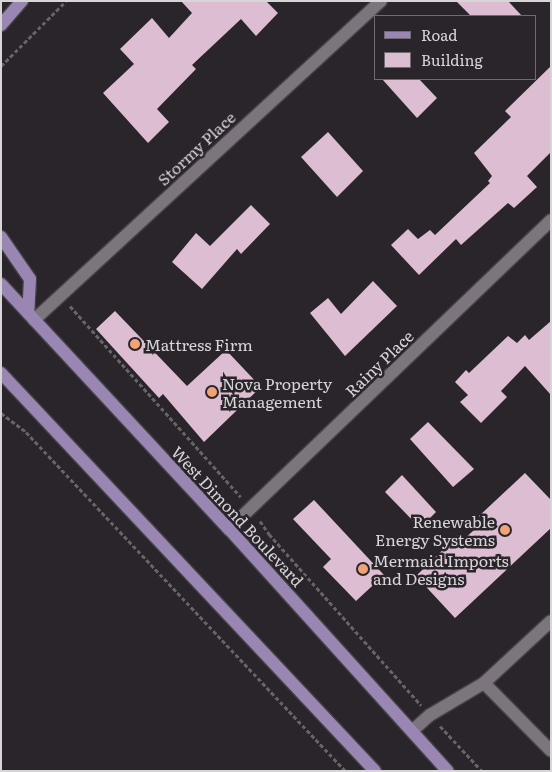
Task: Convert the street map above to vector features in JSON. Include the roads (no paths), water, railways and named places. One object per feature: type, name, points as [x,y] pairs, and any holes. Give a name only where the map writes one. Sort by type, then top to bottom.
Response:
[{"type":"main road","points":[[1,25],[22,1]]},
{"type":"main road","points":[[1,237],[30,279],[31,317]]},
{"type":"main road","name":"West Dimond Boulevard","points":[[1,284],[229,529],[448,771]]},
{"type":"main road","points":[[1,373],[375,771]]},
{"type":"street","name":"Stormy Place","points":[[31,317],[380,1]]},
{"type":"street","name":"Rainy Place","points":[[229,529],[551,220]]},
{"type":"street","points":[[412,731],[430,715],[484,683],[551,621]]},
{"type":"street","points":[[484,683],[551,752]]},
{"type":"place","name":"Mattress Firm","points":[[135,344]]},
{"type":"place","name":"Nova Property Management","points":[[212,392]]},
{"type":"place","name":"Renewable Energy Systems","points":[[505,530]]},
{"type":"place","name":"Mermaid Imports and Designs","points":[[363,569]]}]
